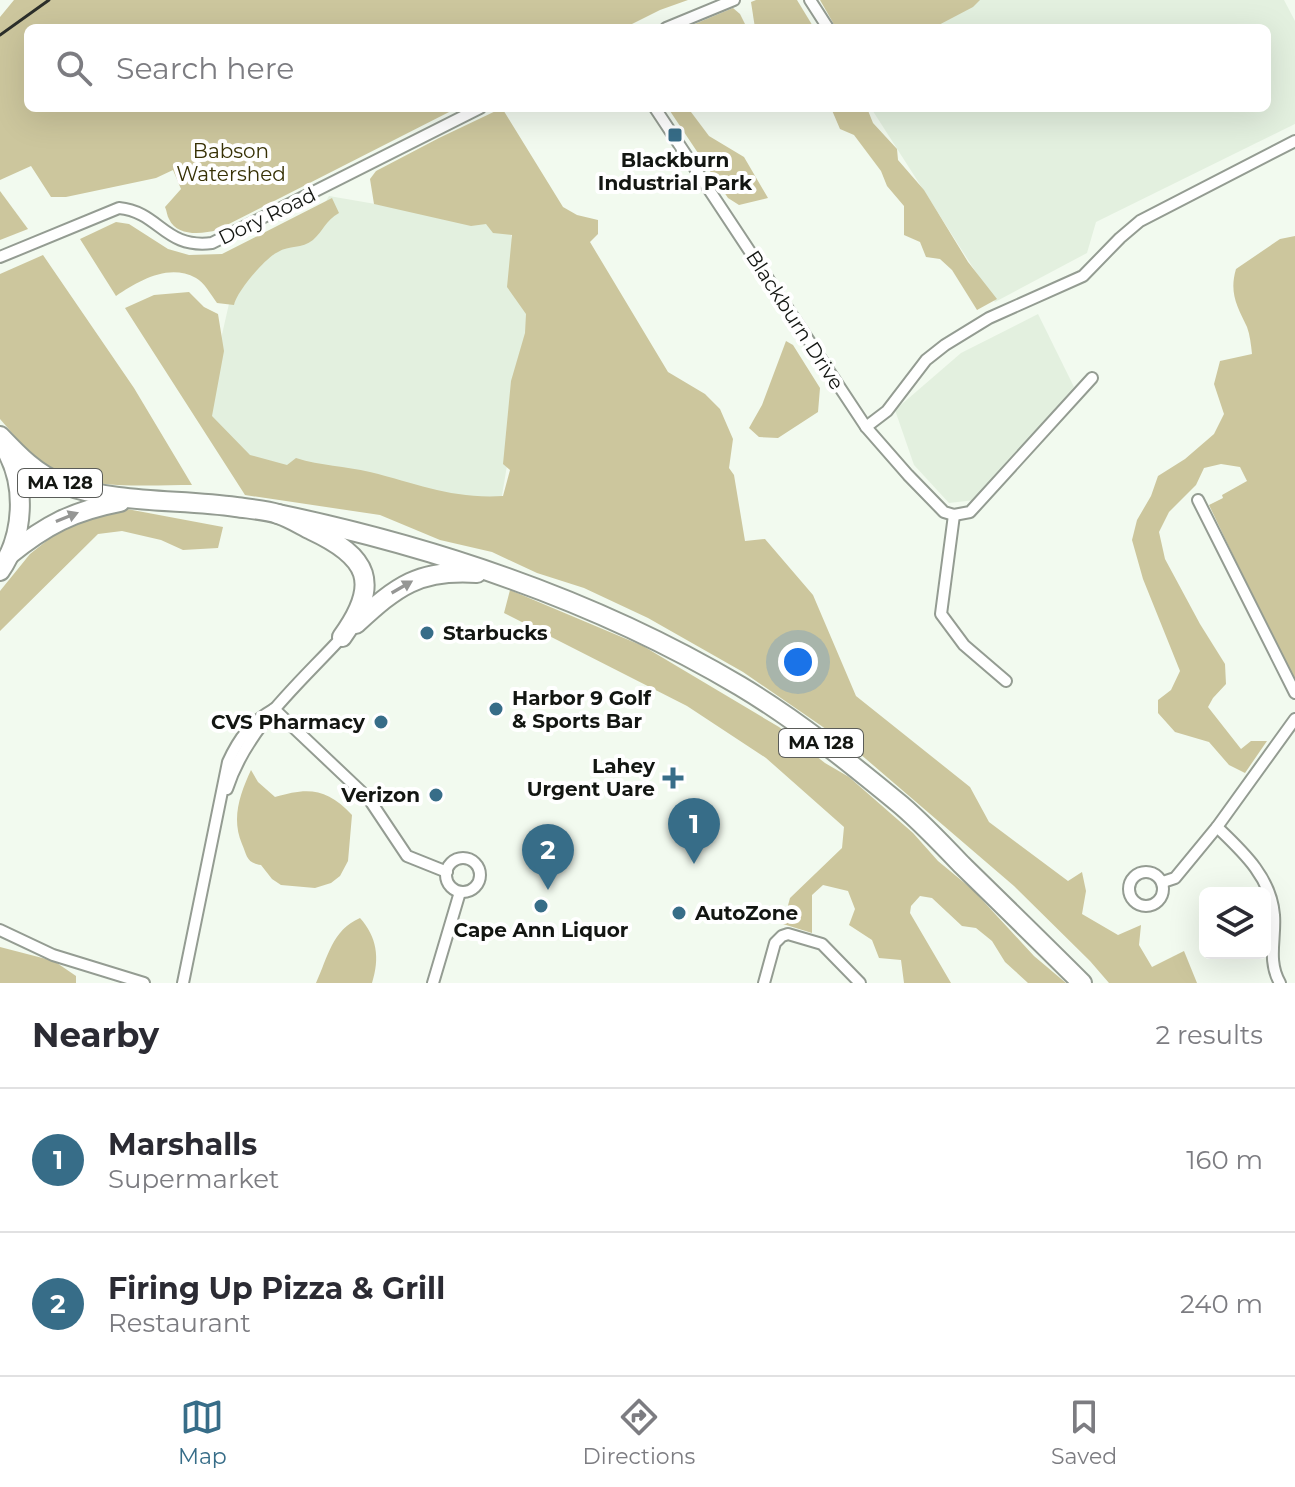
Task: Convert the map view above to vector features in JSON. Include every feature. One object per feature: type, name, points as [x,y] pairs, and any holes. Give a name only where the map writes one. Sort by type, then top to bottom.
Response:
[{"type":"highway","name":"MA 128","points":[[0,438],[23,460],[60,484],[135,499],[204,503],[340,527],[439,553],[610,618],[742,687],[796,723],[903,806],[1082,983]]},
{"type":"highway","points":[[0,438],[11,457],[19,483],[19,522],[5,563]]},
{"type":"highway","name":"MA 128","points":[[5,563],[34,535],[66,517],[93,507],[135,499]]},
{"type":"highway","points":[[278,514],[338,542],[357,560],[365,578],[361,608],[342,637]]},
{"type":"highway","points":[[342,637],[387,595],[410,581],[448,572],[508,577]]},
{"type":"street","points":[[676,24],[734,0]]},
{"type":"street","points":[[810,0],[825,24]]},
{"type":"street","name":"Dory Road","points":[[2,258],[119,208],[139,212],[181,242],[212,243],[472,112]]},
{"type":"street","name":"Blackburn Drive","points":[[658,112],[866,427],[944,512],[954,515]]},
{"type":"street","points":[[866,427],[887,411],[926,360],[945,345],[989,318],[1083,276],[1140,221],[1295,141]]},
{"type":"street","points":[[1006,681],[964,645],[941,614],[954,515],[970,512],[1092,378]]},
{"type":"street","points":[[1198,500],[1295,693]]},
{"type":"street","points":[[183,983],[222,786],[235,746],[256,719],[274,709],[342,637]]},
{"type":"street","points":[[274,709],[369,799],[407,856],[447,872]]},
{"type":"street","points":[[1163,882],[1175,878],[1217,827],[1295,719]]},
{"type":"street","points":[[1217,827],[1254,864],[1270,897],[1274,914],[1273,963],[1280,983]]},
{"type":"street","points":[[463,858],[478,866],[480,877],[476,887],[460,892],[448,882],[447,872],[452,862],[463,858]]},
{"type":"street","points":[[433,983],[460,892]]},
{"type":"street","points":[[0,930],[31,947],[144,983]]},
{"type":"street","points":[[764,983],[778,938],[788,934],[822,944],[860,983]]},
{"type":"shaded area","points":[[972,0],[1284,0],[1295,21],[1295,124],[1096,222],[1087,253],[995,302],[874,112],[1271,112],[1271,24],[926,24]]},
{"type":"shaded area","points":[[329,196],[509,227],[532,318],[500,507],[245,462],[204,414],[233,286],[281,248],[305,239]]},
{"type":"shaded area","points":[[1038,314],[1074,387],[975,500],[949,503],[914,465],[895,410],[961,353]]},
{"type":"green space","name":"Babson Watershed","points":[[14,0],[688,0],[632,24],[24,24],[24,112],[449,112],[217,230],[198,233],[178,229],[168,218],[165,207],[181,189],[173,170],[156,178],[66,197],[51,197],[31,166],[0,180],[0,17]]},
{"type":"green space","points":[[797,0],[812,24],[754,24],[751,2]]},
{"type":"green space","points":[[820,0],[980,0],[941,24],[834,24]]},
{"type":"green space","points":[[733,8],[745,24],[695,24]]},
{"type":"green space","points":[[494,112],[504,112],[563,207],[577,215],[598,220],[598,234],[590,242],[668,372],[705,394],[720,409],[733,439],[729,468],[734,475],[745,541],[765,539],[813,595],[856,696],[970,787],[989,822],[1068,881],[1082,872],[1086,891],[1082,914],[1118,935],[1141,925],[1139,945],[1152,967],[1184,951],[1197,983],[1109,983],[1014,886],[852,747],[743,672],[648,618],[584,588],[537,573],[492,552],[440,540],[380,515],[245,495],[125,308],[154,295],[189,292],[204,307],[218,314],[224,351],[212,416],[250,455],[287,465],[296,458],[361,470],[451,493],[503,496],[510,470],[503,464],[511,381],[525,333],[526,314],[507,287],[512,235],[493,233],[486,224],[471,226],[374,204],[370,179],[376,171]]},
{"type":"green space","points":[[671,112],[691,112],[709,136],[744,157],[768,198],[739,205],[728,198]]},
{"type":"green space","points":[[833,112],[869,112],[873,123],[897,149],[898,160],[924,190],[968,262],[997,299],[977,310],[952,270],[940,259],[926,257],[920,242],[904,235],[904,206],[854,135],[840,129]]},
{"type":"green space","points":[[0,191],[28,229],[0,240]]},
{"type":"green space","points":[[332,198],[339,213],[309,243],[282,250],[266,261],[246,284],[234,305],[217,303],[199,280],[175,272],[144,280],[116,296],[80,239],[116,222],[129,224],[168,249],[189,255],[222,254]]},
{"type":"green space","points":[[1295,236],[1295,685],[1209,505],[1247,481],[1240,467],[1221,464],[1204,468],[1196,485],[1169,512],[1159,532],[1165,559],[1225,664],[1226,684],[1208,707],[1241,749],[1251,741],[1267,741],[1245,773],[1229,765],[1209,742],[1175,732],[1158,713],[1158,700],[1171,690],[1180,671],[1143,579],[1132,540],[1137,520],[1158,476],[1185,459],[1214,434],[1224,414],[1214,384],[1220,361],[1252,354],[1248,330],[1234,292],[1236,269],[1280,239]]},
{"type":"green space","points":[[43,255],[134,388],[192,485],[115,485],[59,473],[32,455],[0,419],[0,274]]},
{"type":"green space","points":[[786,341],[793,345],[820,388],[818,412],[778,438],[759,437],[749,428],[762,405]]},
{"type":"green space","points":[[127,509],[223,527],[218,548],[183,550],[161,540],[122,531],[98,534],[0,631],[0,591],[30,554],[64,527],[93,515]]},
{"type":"green space","points":[[510,590],[643,646],[779,727],[825,763],[849,777],[913,833],[938,861],[973,890],[1034,956],[1066,983],[1028,983],[1005,962],[992,941],[976,928],[962,926],[932,898],[920,896],[911,906],[910,913],[951,983],[904,983],[901,960],[879,958],[872,940],[849,925],[855,909],[848,891],[823,885],[812,895],[812,933],[783,924],[790,898],[842,848],[844,827],[766,758],[687,706],[504,613]]},
{"type":"green space","points":[[251,770],[258,782],[275,797],[316,792],[334,799],[352,815],[348,861],[340,876],[331,883],[315,888],[281,885],[261,865],[248,858],[239,834],[237,815],[240,797]]},
{"type":"green space","points":[[360,918],[375,948],[376,965],[372,983],[316,983],[337,937]]},
{"type":"green space","points":[[0,947],[54,961],[76,976],[76,983],[0,983]]},
{"type":"railway","points":[[0,35],[49,0]]},
{"type":"place","name":"Blackburn Industrial Park","points":[[675,135]]},
{"type":"place","name":"Starbucks","points":[[427,633]]},
{"type":"place","name":"Harbor 9 Golf & Sports Bar","points":[[496,709]]},
{"type":"place","name":"CVS Pharmacy","points":[[381,722]]},
{"type":"place","name":"Lahey Urgent Uare","points":[[673,778]]},
{"type":"place","name":"Verizon","points":[[436,795]]},
{"type":"place","name":"Marshalls","points":[[694,864]]},
{"type":"place","name":"Firing Up Pizza & Grill","points":[[548,890]]},
{"type":"place","name":"Cape Ann Liquor","points":[[541,906]]},
{"type":"place","name":"AutoZone","points":[[679,913]]}]
